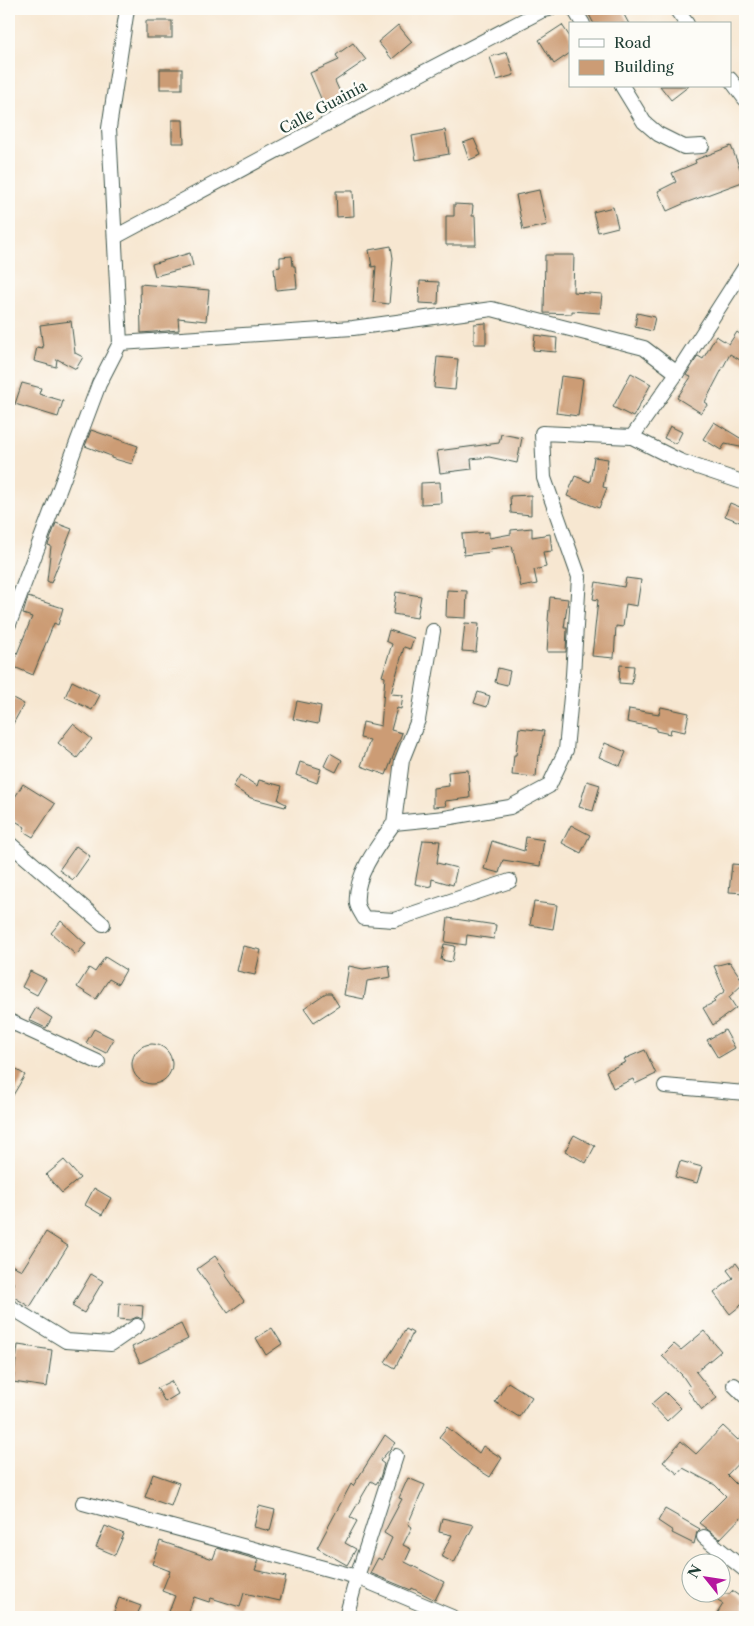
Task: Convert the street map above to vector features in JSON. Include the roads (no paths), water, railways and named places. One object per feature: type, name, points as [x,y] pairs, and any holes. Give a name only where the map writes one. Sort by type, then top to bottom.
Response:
[{"type":"street","points":[[9,624],[99,384],[120,343],[109,128],[127,9]]},
{"type":"street","name":"Calle Guainía","points":[[115,237],[384,92],[543,10],[549,9]]},
{"type":"street","points":[[574,9],[582,22]]},
{"type":"street","points":[[676,9],[686,22]]},
{"type":"street","points":[[732,82],[745,99]]},
{"type":"street","points":[[623,88],[644,122],[658,134],[684,147],[702,146]]},
{"type":"street","points":[[632,437],[745,267]]},
{"type":"street","points":[[120,343],[353,328],[492,309],[644,348],[676,373]]},
{"type":"street","points":[[394,824],[510,807],[549,786],[566,750],[579,577],[544,478],[542,433],[632,437],[680,461],[745,482]]},
{"type":"street","points":[[433,631],[418,720],[402,760],[394,824],[373,852],[358,886],[357,906],[364,918],[394,920],[510,881]]},
{"type":"street","points":[[9,843],[103,924]]},
{"type":"street","points":[[9,1021],[98,1062]]},
{"type":"street","points":[[665,1086],[745,1093]]},
{"type":"street","points":[[9,1306],[66,1341],[111,1344],[137,1326]]},
{"type":"street","points":[[734,1385],[745,1396]]},
{"type":"street","points":[[346,1617],[396,1456]]},
{"type":"street","points":[[83,1503],[357,1577],[452,1617]]},
{"type":"street","points":[[704,1537],[745,1570]]}]
